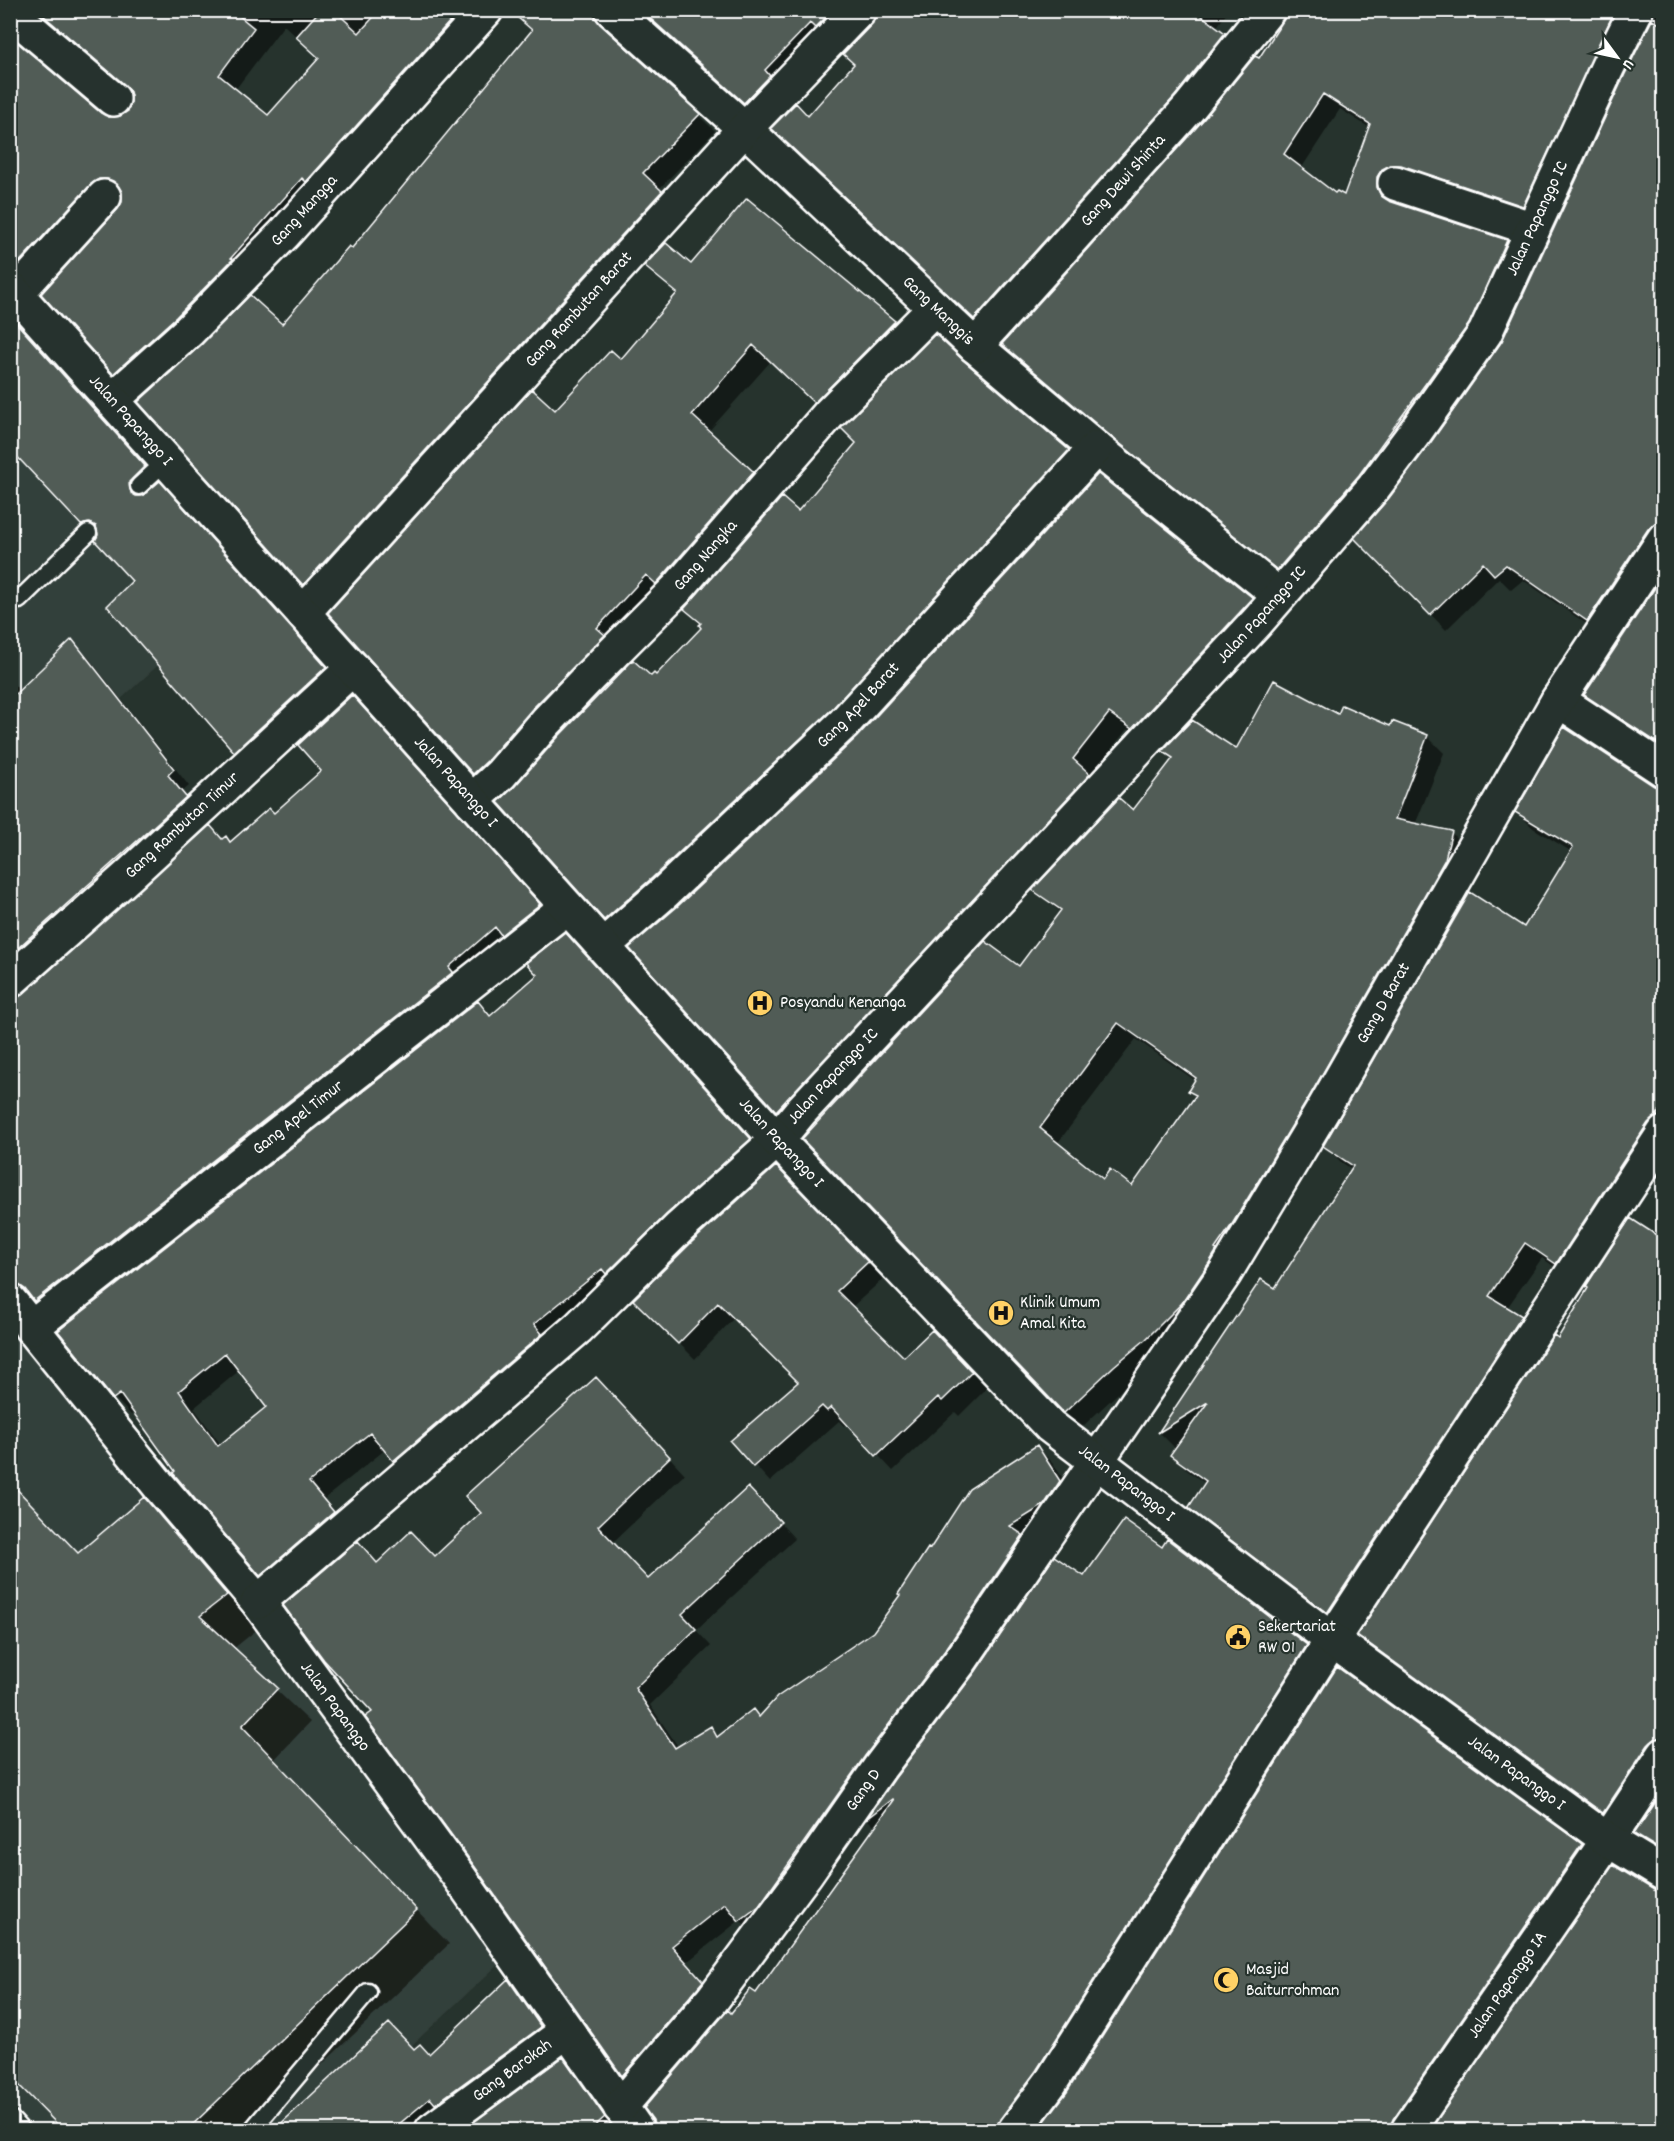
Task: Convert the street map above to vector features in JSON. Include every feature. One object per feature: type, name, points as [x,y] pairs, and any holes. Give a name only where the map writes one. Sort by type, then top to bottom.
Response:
[{"type":"street","name":"Gang Mangga","points":[[112,400],[189,331],[284,234],[486,10]]},
{"type":"street","name":"Gang Manggis","points":[[612,10],[745,129],[975,346],[1096,448],[1279,595]]},
{"type":"street","name":"Gang Rambutan Barat","points":[[303,613],[745,129],[859,10]]},
{"type":"street","name":"Gang Dewi Shinta","points":[[975,346],[1189,108],[1268,10]]},
{"type":"street","name":"Jalan Papanggo IC","points":[[258,1602],[578,1328],[679,1228],[777,1140],[817,1094],[1249,630],[1350,517],[1416,431],[1485,333],[1636,10]]},
{"type":"street","points":[[10,12],[113,99]]},
{"type":"street","points":[[1395,183],[1533,229]]},
{"type":"street","points":[[13,290],[104,197]]},
{"type":"street","name":"Jalan Papanggo I","points":[[13,290],[777,1140],[1050,1426],[1332,1640],[1608,1840],[1664,1874]]},
{"type":"street","name":"Gang Nangka","points":[[472,801],[501,774],[546,722],[677,589],[829,414],[935,308]]},
{"type":"street","name":"Gang Apel Barat","points":[[603,946],[665,892],[844,723],[1096,448]]},
{"type":"street","name":"Gang D Barat","points":[[1096,1462],[1232,1263],[1324,1108],[1558,700],[1664,539]]},
{"type":"street","name":"Gang Rambutan Timur","points":[[10,981],[128,876],[353,668]]},
{"type":"street","points":[[1558,700],[1664,770]]},
{"type":"street","name":"Gang Apel Timur","points":[[32,1328],[567,907]]},
{"type":"street","points":[[1014,2130],[1051,2082],[1332,1640],[1664,1133]]},
{"type":"street","name":"Jalan Papanggo","points":[[10,1301],[160,1486],[258,1602],[460,1878],[628,2119]]},
{"type":"street","name":"Gang D","points":[[628,2119],[712,2000],[798,1885],[880,1767],[961,1660],[1096,1462]]},
{"type":"street","name":"Jalan Papanggo IA","points":[[1408,2130],[1664,1755]]},
{"type":"street","name":"Gang Barokah","points":[[432,2130],[567,2031]]},
{"type":"lane","points":[[139,486],[166,461]]},
{"type":"lane","points":[[19,600],[88,533]]},
{"type":"lane","points":[[252,2130],[368,1992]]},
{"type":"lane","points":[[10,2118],[21,2130]]},
{"type":"shaded area","points":[[11,336],[243,588],[20,791],[11,781]]},
{"type":"shaded area","points":[[10,1303],[502,1961],[321,2130],[11,2130]]},
{"type":"building","points":[[49,10],[232,10],[254,28],[219,75],[268,115],[319,58],[296,37],[320,10],[334,10],[359,33],[380,10],[460,10],[306,182],[302,178],[231,258],[233,259],[176,317],[113,374],[41,294],[118,209],[122,202],[122,192],[117,184],[107,179],[99,179],[91,184],[13,269],[10,269],[10,48],[17,42],[101,113],[109,117],[120,116],[128,111],[131,102],[130,92],[125,85],[44,16]]},
{"type":"building","points":[[509,10],[594,10],[594,16],[600,24],[700,114],[643,173],[662,191],[303,585],[138,402],[202,344],[250,295],[282,324],[349,246],[352,248],[532,30]]},
{"type":"building","points":[[641,10],[833,10],[815,28],[810,23],[765,70],[770,76],[744,103]]},
{"type":"building","points":[[877,10],[1194,10],[1225,33],[1175,96],[974,319],[771,128],[796,103],[808,116],[854,64],[843,54],[873,23]]},
{"type":"building","points":[[1290,10],[1615,10],[1523,206],[1401,165],[1391,165],[1382,169],[1377,177],[1377,187],[1381,196],[1389,201],[1507,240],[1469,324],[1359,475],[1277,570],[1108,434],[1002,344],[1203,120],[1255,56],[1259,58]],"holes":[[[1323,94],[1370,124],[1344,195],[1337,191],[1335,193],[1284,154]]]},
{"type":"building","points":[[1652,20],[1664,26],[1664,521],[1655,523],[1648,529],[1587,621],[1506,565],[1494,575],[1483,563],[1430,615],[1354,538],[1389,498],[1502,341]]},
{"type":"building","points":[[747,198],[895,321],[814,403],[753,345],[692,415],[754,472],[656,584],[646,575],[597,628],[605,635],[532,709],[473,774],[328,613],[532,389],[555,410],[611,350],[621,359],[677,293],[644,266],[666,243],[691,264]]},
{"type":"building","points":[[10,316],[145,466],[129,482],[131,493],[142,496],[160,481],[326,667],[234,752],[107,606],[132,581],[95,541],[98,535],[96,526],[90,523],[81,525],[10,449]]},
{"type":"building","points":[[935,334],[1069,450],[831,710],[604,920],[498,802],[633,660],[651,676],[654,673],[656,675],[701,628],[699,625],[701,623],[684,609],[782,497],[798,511],[856,443],[841,428]]},
{"type":"building","points":[[1098,474],[1253,598],[1132,729],[1109,713],[1073,759],[1090,774],[776,1111],[629,948],[678,906],[857,737]]},
{"type":"building","points":[[1664,574],[1664,747],[1584,695]]},
{"type":"building","points":[[72,639],[174,769],[168,775],[186,797],[10,955],[10,699]]},
{"type":"building","points":[[1274,680],[1338,714],[1342,705],[1390,726],[1392,721],[1428,735],[1395,819],[1452,831],[1445,859],[1308,1099],[1215,1249],[1217,1250],[1209,1263],[1182,1303],[1145,1340],[1064,1413],[802,1139],[985,941],[1019,966],[1061,910],[1032,890],[1119,798],[1133,810],[1173,758],[1162,751],[1192,720],[1236,749]],"holes":[[[1118,1023],[1196,1078],[1188,1091],[1196,1095],[1132,1186],[1110,1169],[1103,1179],[1040,1128]]]},
{"type":"building","points":[[352,695],[540,904],[501,935],[495,927],[449,967],[453,972],[34,1301],[25,1289],[10,1279],[10,999],[22,995],[210,825],[222,839],[226,836],[230,842],[269,808],[274,813],[321,771],[298,745]]},
{"type":"building","points":[[1564,727],[1654,786],[1664,789],[1664,1104],[1648,1123],[1556,1264],[1525,1243],[1489,1296],[1522,1316],[1327,1613],[1188,1508],[1206,1481],[1170,1455],[1208,1402],[1158,1433],[1261,1279],[1275,1288],[1353,1166],[1323,1146],[1470,892],[1524,927],[1573,847],[1515,812]]},
{"type":"building","points":[[565,932],[751,1139],[666,1215],[606,1274],[602,1269],[534,1324],[542,1334],[393,1461],[370,1433],[309,1482],[334,1512],[260,1576],[173,1473],[175,1471],[120,1394],[113,1399],[58,1331],[478,1001],[490,1016],[537,975],[526,963]],"holes":[[[225,1353],[266,1407],[218,1446],[179,1391]]]},
{"type":"building","points":[[776,1166],[868,1262],[837,1291],[904,1357],[932,1330],[972,1372],[942,1401],[938,1397],[876,1456],[831,1407],[827,1411],[822,1406],[753,1467],[730,1441],[798,1382],[718,1303],[678,1344],[633,1300],[692,1242]]},
{"type":"building","points":[[1630,1218],[1664,1240],[1664,1737],[1655,1739],[1648,1745],[1603,1813],[1357,1635],[1554,1335],[1558,1338],[1588,1288],[1586,1286]]},
{"type":"building","points":[[596,1377],[670,1457],[598,1526],[648,1579],[748,1487],[781,1522],[682,1614],[696,1629],[635,1688],[675,1748],[711,1726],[717,1737],[753,1709],[759,1717],[777,1697],[873,1632],[969,1489],[1037,1445],[1060,1481],[1044,1505],[1010,1526],[1023,1535],[946,1649],[865,1756],[759,1906],[739,1921],[725,1904],[672,1946],[703,1981],[622,2076],[475,1867],[365,1717],[372,1712],[324,1660],[283,1605],[358,1541],[377,1563],[411,1531],[435,1556],[481,1513],[465,1496]]},
{"type":"building","points":[[10,1482],[78,1553],[144,1497],[227,1595],[200,1616],[278,1688],[242,1726],[417,1910],[187,2130],[63,2130],[10,2076]]},
{"type":"building","points":[[1124,1520],[1162,1547],[1167,1539],[1307,1645],[1036,2071],[1000,2119],[997,2130],[655,2130],[653,2120],[644,2108],[728,2010],[731,2013],[750,1989],[756,1993],[894,1800],[866,1820],[976,1671],[1054,1556],[1084,1576]]},
{"type":"building","points":[[1337,1667],[1582,1844],[1393,2119],[1390,2130],[1038,2130],[1067,2092]]},
{"type":"building","points":[[1664,1790],[1664,1852],[1634,1834]]},
{"type":"building","points":[[1613,1865],[1654,1890],[1664,1893],[1664,2130],[1430,2130]]},
{"type":"building","points":[[508,1979],[541,2027],[435,2104],[430,2098],[392,2130],[274,2130],[389,2023],[414,2049],[420,2044],[429,2054]]},
{"type":"building","points":[[563,2057],[605,2117],[590,2130],[463,2130]]},
{"type":"place","name":"Posyandu Kenanga","points":[[760,1003]]},
{"type":"place","name":"Klinik Umum Amal Kita","points":[[1001,1313]]},
{"type":"place","name":"Sekertariat RW 01","points":[[1238,1637]]},
{"type":"place","name":"Masjid Baiturrohman","points":[[1226,1980]]}]
